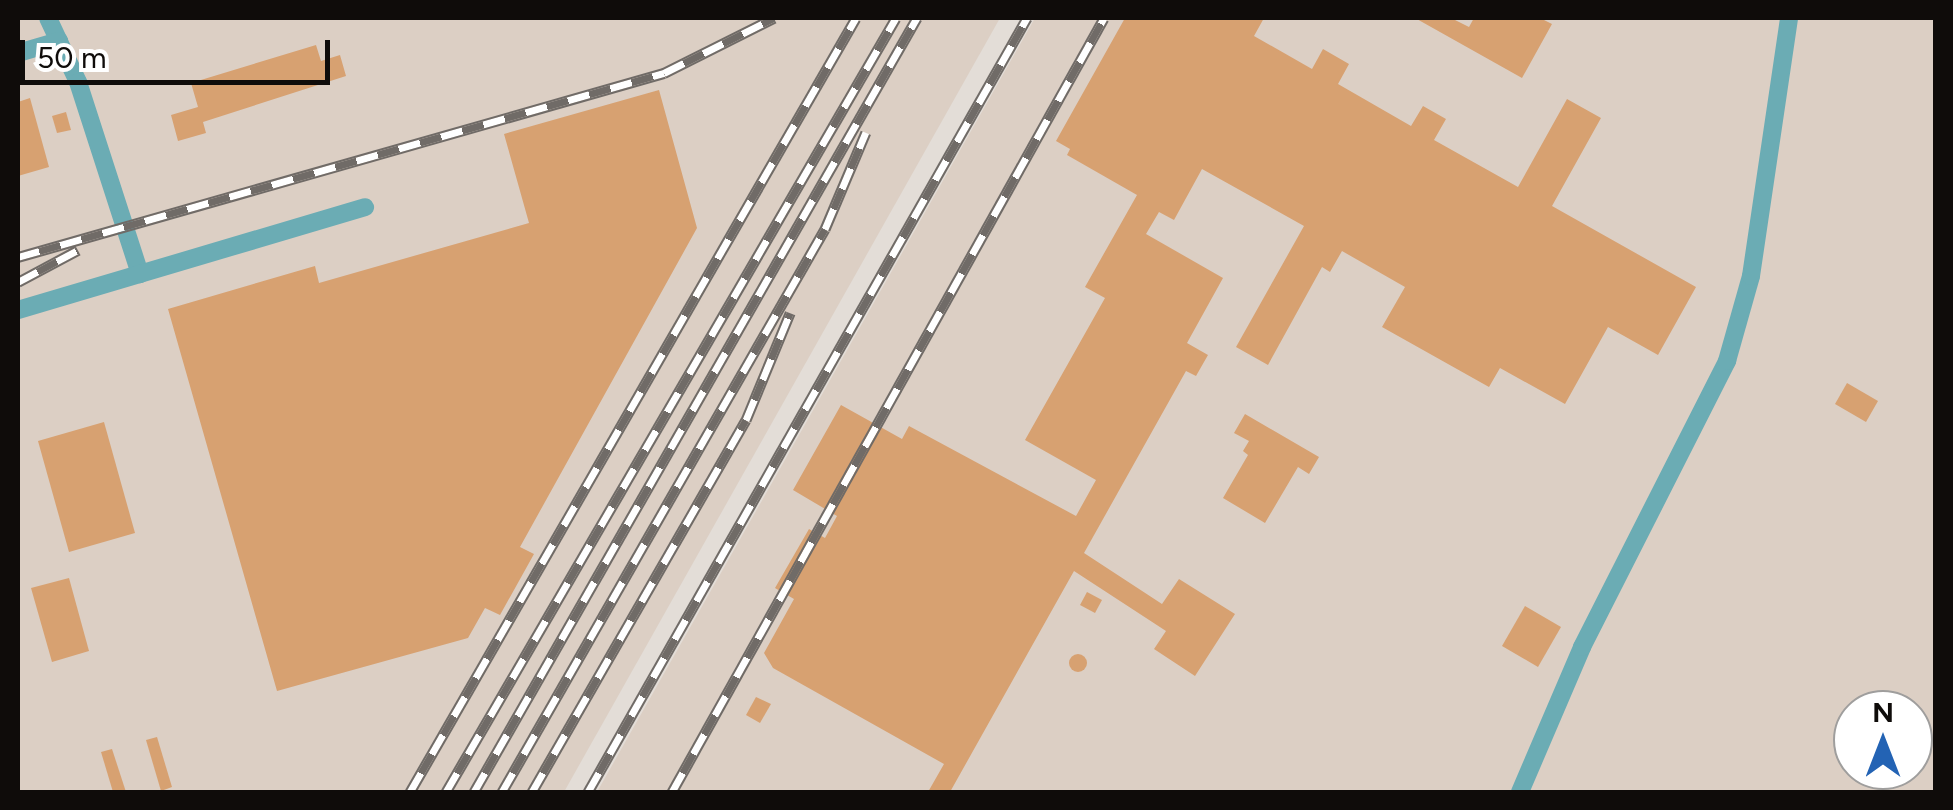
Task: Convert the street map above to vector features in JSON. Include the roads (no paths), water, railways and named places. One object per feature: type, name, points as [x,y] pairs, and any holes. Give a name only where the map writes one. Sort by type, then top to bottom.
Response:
[{"type":"lane","points":[[48,18],[140,274]]},
{"type":"lane","points":[[1520,792],[1582,647],[1726,362],[1752,276],[1789,18]]},
{"type":"lane","points":[[18,54],[58,41]]},
{"type":"lane","points":[[18,310],[365,207]]},
{"type":"railway","points":[[18,257],[664,73],[774,18]]},
{"type":"railway","points":[[410,792],[856,18]]},
{"type":"railway","points":[[446,792],[896,18]]},
{"type":"railway","points":[[474,792],[917,18]]},
{"type":"railway","points":[[588,792],[1027,18]]},
{"type":"railway","points":[[672,792],[1104,18]]},
{"type":"railway","points":[[502,792],[825,229],[866,132]]},
{"type":"railway","points":[[18,282],[78,250]]},
{"type":"railway","points":[[532,792],[746,420],[790,313]]}]
